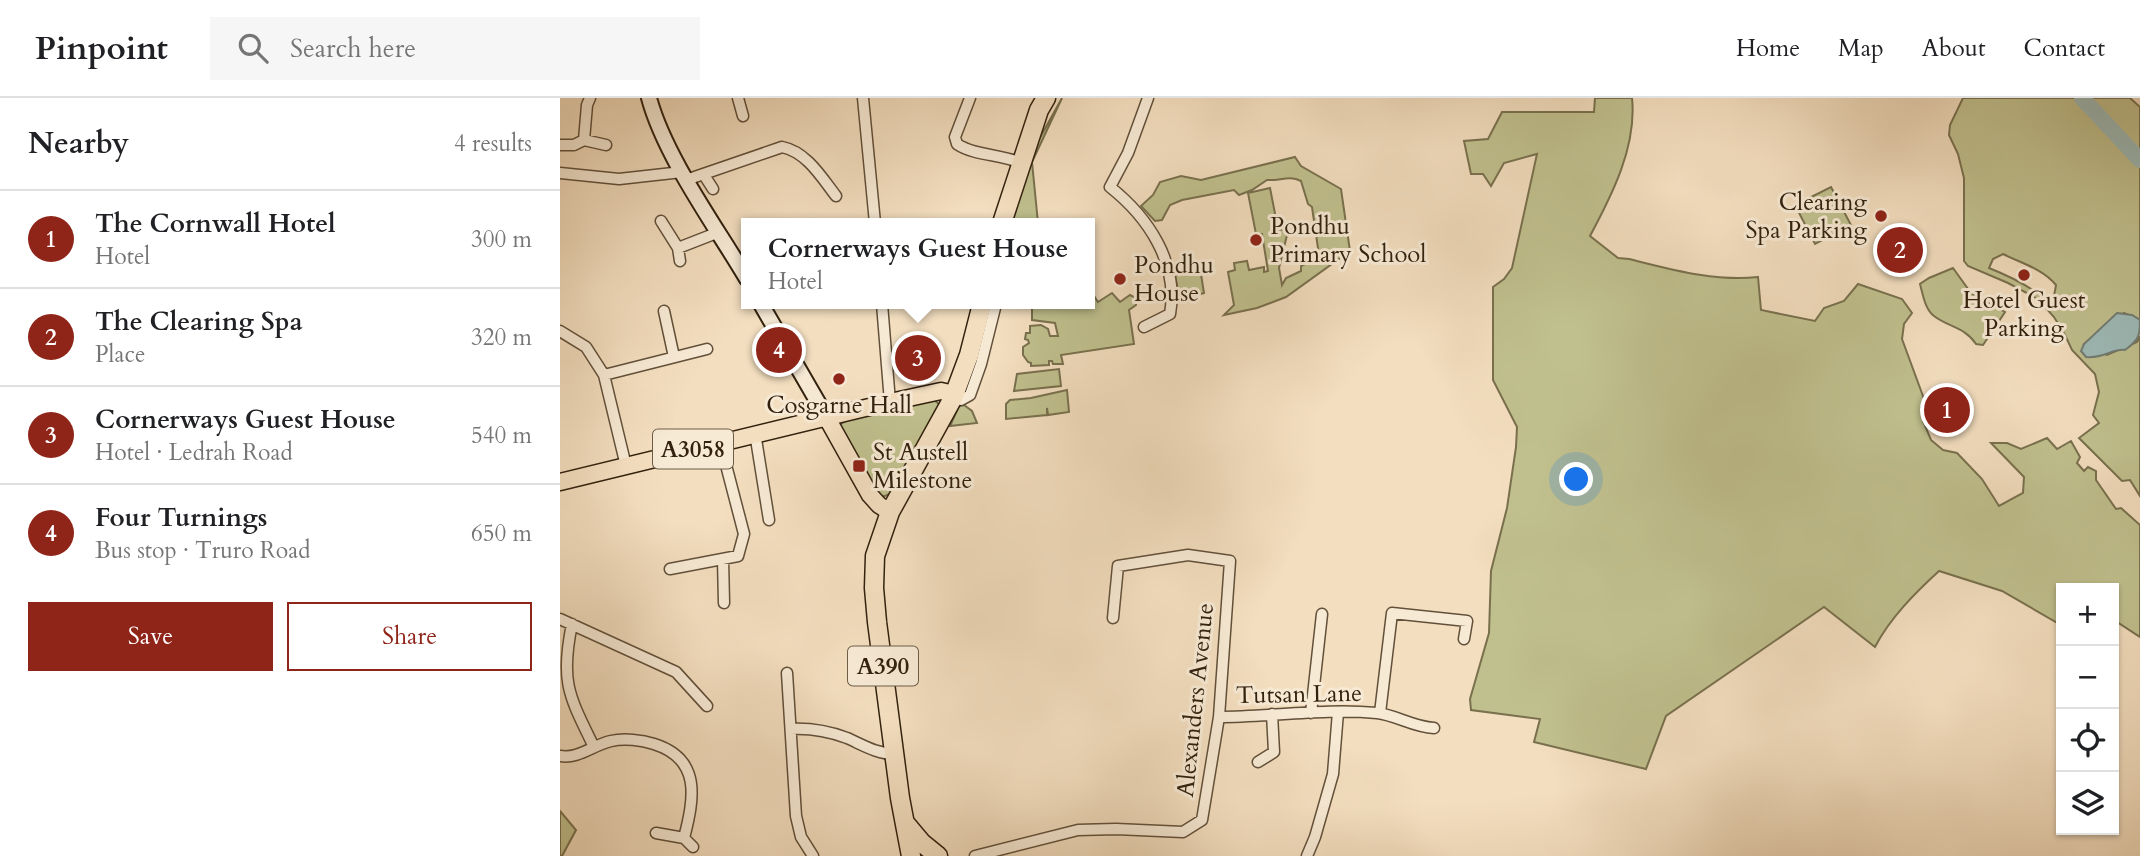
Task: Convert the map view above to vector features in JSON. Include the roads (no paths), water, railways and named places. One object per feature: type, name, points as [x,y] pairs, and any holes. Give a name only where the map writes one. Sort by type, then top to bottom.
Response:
[{"type":"highway","points":[[1022,160],[1059,98]]},
{"type":"highway","points":[[1004,218],[1041,102]]},
{"type":"highway","name":"A390","points":[[930,855],[904,821],[877,622],[873,571],[878,542],[890,512],[953,396],[983,317]]},
{"type":"main road","points":[[649,98],[653,113],[684,176],[741,269]]},
{"type":"main road","points":[[764,309],[870,495],[890,512]]},
{"type":"main road","name":"A3058","points":[[560,482],[890,402],[942,391],[953,396]]},
{"type":"street","points":[[584,140],[590,98]]},
{"type":"street","points":[[738,98],[743,116]]},
{"type":"street","points":[[863,98],[875,218]]},
{"type":"street","points":[[970,98],[955,137],[957,144],[970,150],[1022,160]]},
{"type":"street","points":[[1144,327],[1170,314],[1172,288],[1163,254],[1150,228],[1131,205],[1110,187],[1128,153],[1148,98]]},
{"type":"street","points":[[560,145],[574,145],[584,140],[606,145]]},
{"type":"street","points":[[560,173],[619,179],[704,175],[782,147],[790,148],[805,159],[836,196]]},
{"type":"street","points":[[704,175],[712,189]]},
{"type":"street","points":[[662,221],[678,248],[680,261]]},
{"type":"street","points":[[678,248],[719,232]]},
{"type":"street","points":[[882,309],[890,402]]},
{"type":"street","points":[[664,312],[674,357]]},
{"type":"street","points":[[560,331],[586,347],[604,375],[626,466]]},
{"type":"street","points":[[604,375],[707,348]]},
{"type":"street","points":[[755,433],[769,520]]},
{"type":"street","points":[[670,569],[738,556],[744,534],[720,442]]},
{"type":"street","name":"Alexanders Avenue","points":[[975,856],[1078,830],[1184,832],[1202,820],[1219,717],[1230,561],[1188,555],[1118,566],[1113,618]]},
{"type":"street","points":[[723,559],[724,603]]},
{"type":"street","name":"Tutsan Lane","points":[[1380,713],[1392,613],[1467,621],[1464,639]]},
{"type":"street","points":[[1311,713],[1322,614]]},
{"type":"street","points":[[560,619],[676,672],[707,706]]},
{"type":"street","points":[[572,624],[560,663],[563,685],[594,747]]},
{"type":"street","points":[[787,673],[796,816],[801,837],[813,856]]},
{"type":"street","points":[[1307,856],[1333,774],[1338,712]]},
{"type":"street","name":"Tutsan Lane","points":[[1219,717],[1380,713],[1410,724],[1434,728]]},
{"type":"street","points":[[1258,762],[1274,752],[1272,715]]},
{"type":"street","points":[[791,729],[818,729],[845,737],[877,752],[895,754]]},
{"type":"street","points":[[560,756],[573,756],[618,739],[664,747],[674,753],[687,767],[692,787],[693,804],[684,838]]},
{"type":"street","points":[[656,833],[684,838],[693,847]]},
{"type":"water","points":[[2117,313],[2132,315],[2140,320],[2136,340],[2125,350],[2086,357],[2081,351],[2084,344]]},
{"type":"waterway","points":[[2082,98],[2140,160]]},
{"type":"place","name":"Clearing Spa Parking","points":[[1881,216]]},
{"type":"place","name":"Pondhu Primary School","points":[[1256,240]]},
{"type":"place","name":"The Clearing Spa","points":[[1900,250]]},
{"type":"place","name":"Hotel Guest Parking","points":[[2024,275]]},
{"type":"place","name":"Pondhu House","points":[[1120,279]]},
{"type":"place","name":"Four Turnings","points":[[779,350]]},
{"type":"place","name":"Cornerways Guest House","points":[[918,358]]},
{"type":"place","name":"Cosgarne Hall","points":[[839,379]]},
{"type":"place","name":"The Cornwall Hotel","points":[[1947,410]]},
{"type":"place","name":"St Austell Milestone","points":[[859,466]]}]
